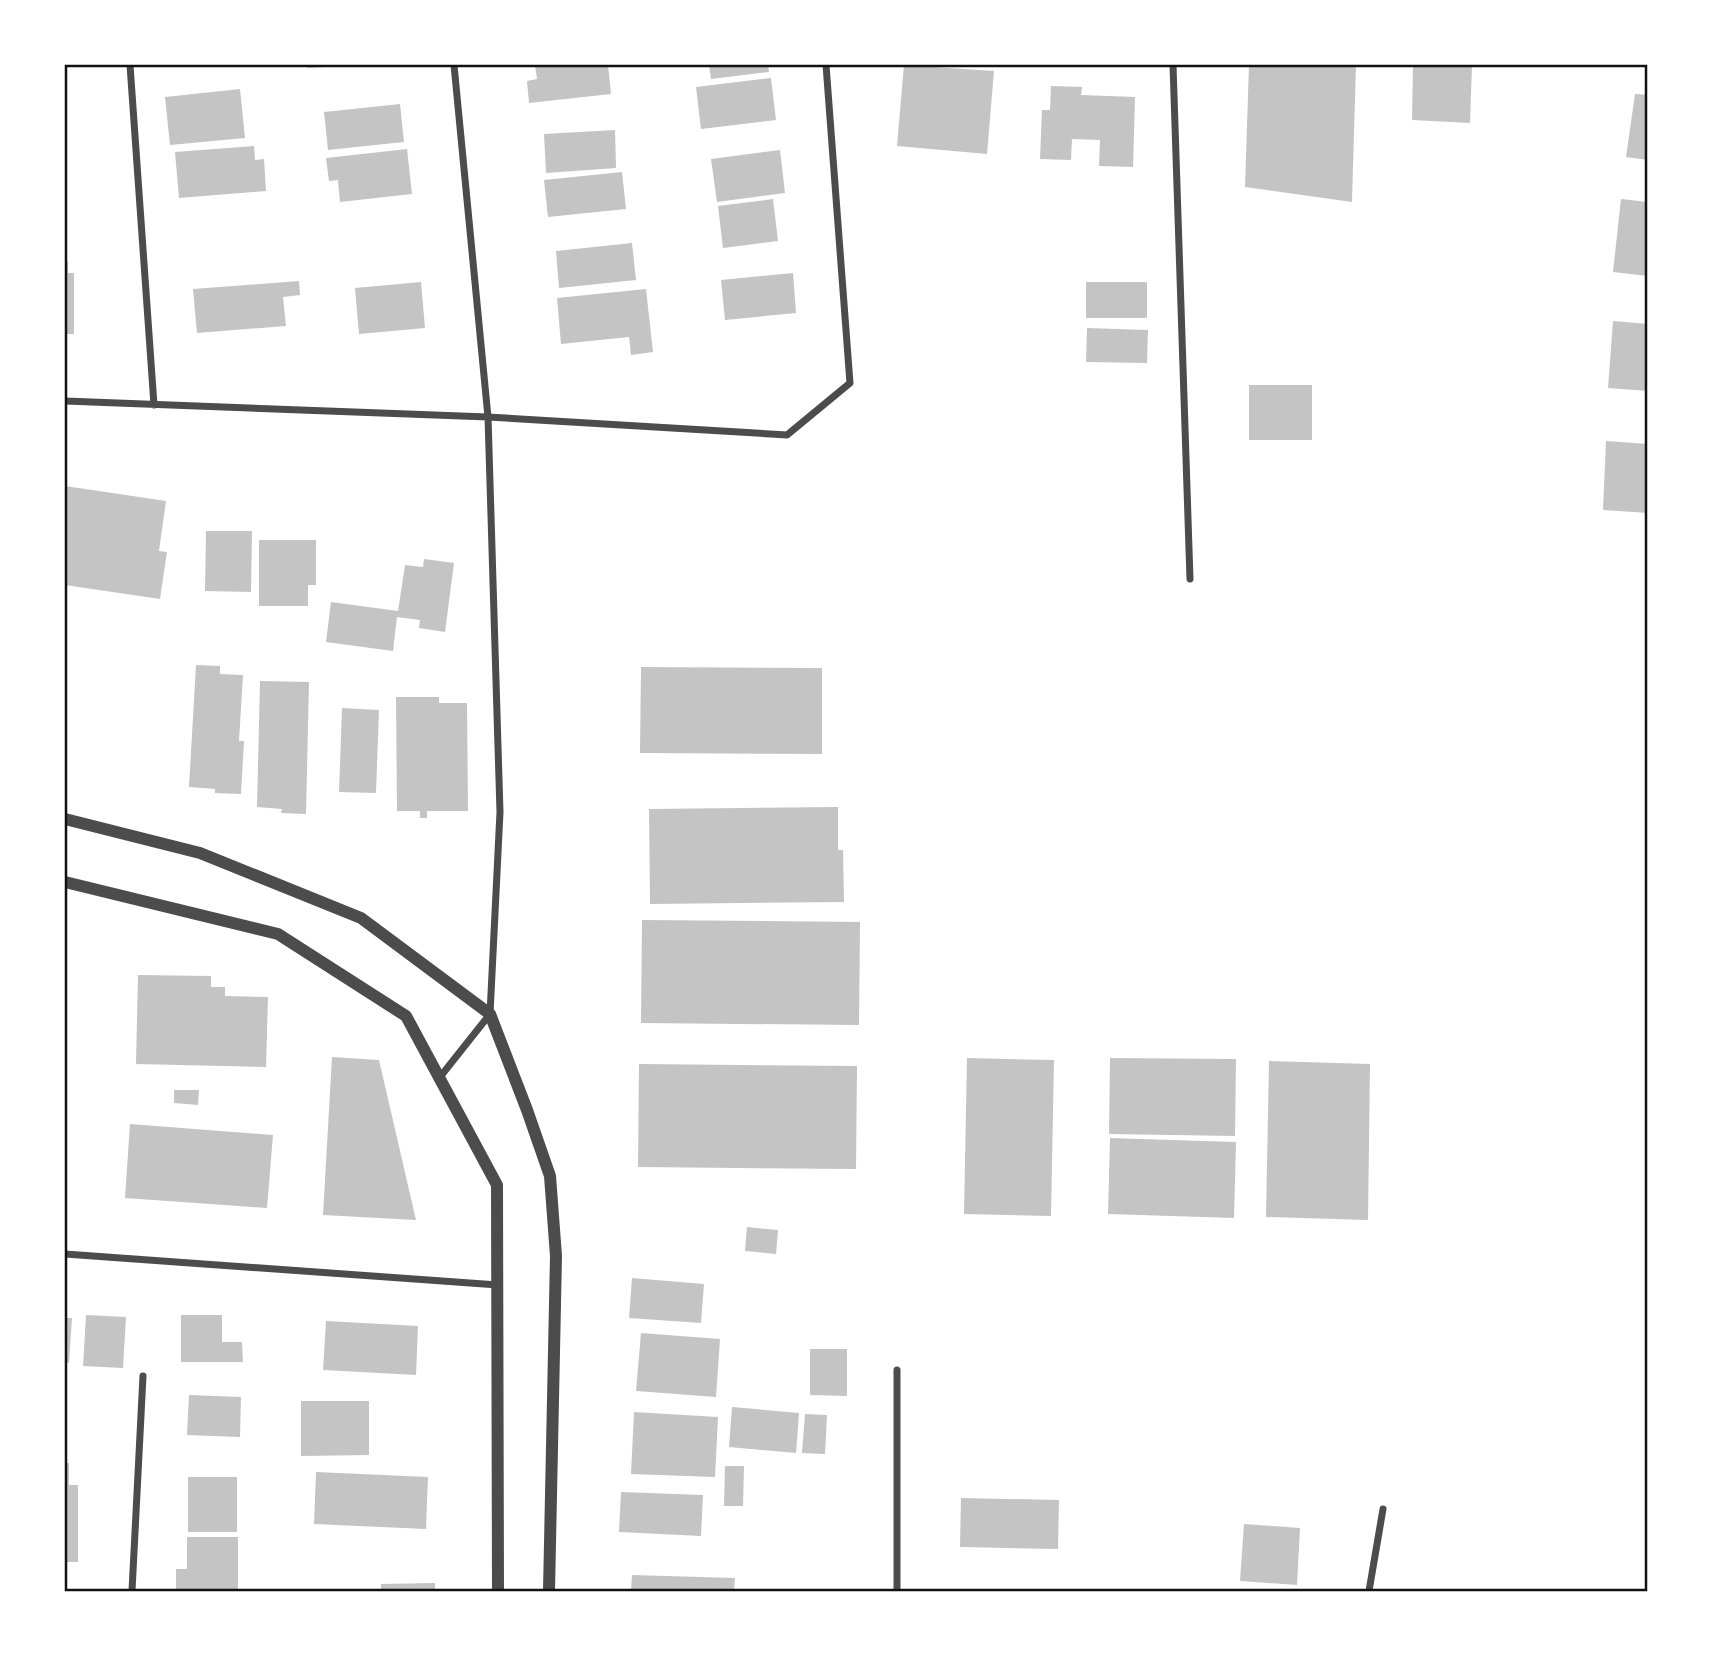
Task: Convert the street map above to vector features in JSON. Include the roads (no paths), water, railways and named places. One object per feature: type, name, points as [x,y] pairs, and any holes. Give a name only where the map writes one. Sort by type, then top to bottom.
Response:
[{"type":"street","points":[[130,65],[154,405]]},
{"type":"street","points":[[454,65],[488,417],[500,812],[490,1014],[550,1177],[556,1256],[549,1591]]},
{"type":"street","points":[[65,401],[488,417],[787,435],[850,383],[826,65]]},
{"type":"street","points":[[1173,65],[1190,579]]},
{"type":"street","points":[[65,819],[200,853],[361,918],[490,1014]]},
{"type":"street","points":[[65,882],[278,934],[406,1016],[497,1185],[498,1591]]},
{"type":"street","points":[[440,1077],[490,1014]]},
{"type":"street","points":[[65,1254],[498,1285]]},
{"type":"street","points":[[897,1370],[897,1591]]},
{"type":"street","points":[[132,1591],[142,1377]]},
{"type":"street","points":[[1369,1591],[1382,1509]]}]
